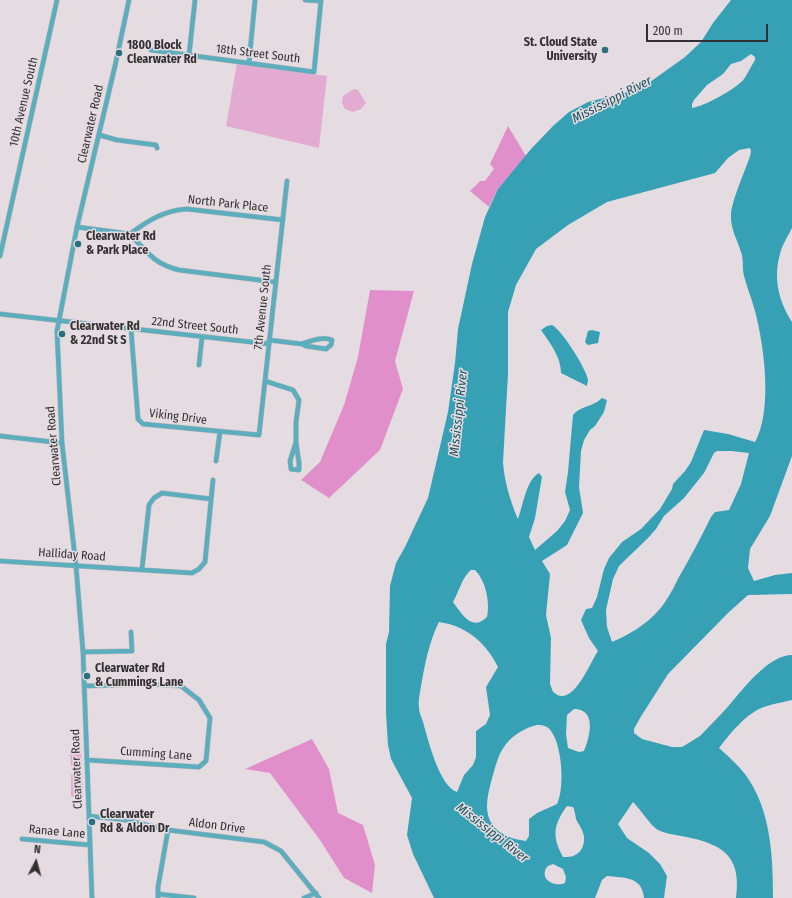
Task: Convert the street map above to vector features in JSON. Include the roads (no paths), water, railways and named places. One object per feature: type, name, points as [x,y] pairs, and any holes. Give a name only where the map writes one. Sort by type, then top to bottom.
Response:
[{"type":"street","name":"10th Avenue South","points":[[0,256],[57,0]]},
{"type":"street","name":"Clearwater Road","points":[[92,898],[83,652],[76,566],[62,443],[57,345],[58,321],[77,227],[129,0]]},
{"type":"street","points":[[189,56],[195,0]]},
{"type":"street","points":[[249,63],[255,0]]},
{"type":"street","points":[[305,0],[321,1]]},
{"type":"street","name":"18th Street South","points":[[151,50],[314,72],[321,1]]},
{"type":"street","points":[[99,135],[117,140],[156,145],[158,148]]},
{"type":"street","name":"7th Avenue South","points":[[259,435],[287,182]]},
{"type":"street","name":"North Park Place","points":[[130,234],[152,218],[178,209],[283,220]]},
{"type":"street","points":[[77,227],[130,234],[156,261],[166,267],[275,282]]},
{"type":"street","name":"22nd Street South","points":[[0,314],[202,337],[302,344],[321,339],[332,340],[331,345],[326,349],[302,344]]},
{"type":"street","name":"Viking Drive","points":[[130,329],[138,419],[143,424],[259,435]]},
{"type":"street","points":[[199,365],[202,337]]},
{"type":"street","points":[[265,381],[293,390],[299,400],[296,422],[296,442],[299,470],[291,469],[290,461],[296,442]]},
{"type":"street","points":[[216,461],[220,432]]},
{"type":"street","points":[[0,436],[62,443]]},
{"type":"street","points":[[142,569],[149,505],[154,498],[162,493],[211,499],[213,480]]},
{"type":"street","name":"Halliday Road","points":[[0,561],[192,573],[200,569],[204,562],[211,499]]},
{"type":"street","points":[[83,652],[132,651],[131,632]]},
{"type":"street","name":"Cumming Lane","points":[[84,686],[150,684],[181,686],[200,700],[210,718],[206,761],[198,767],[87,760]]},
{"type":"street","name":"Aldon Drive","points":[[89,816],[126,820],[168,830],[264,842],[281,851],[319,898]]},
{"type":"street","points":[[168,830],[158,896],[194,898]]},
{"type":"street","name":"Ranae Lane","points":[[22,839],[90,845]]},
{"type":"street","points":[[304,898],[316,893]]},
{"type":"water","name":"Mississippi River","points":[[731,0],[792,0],[792,228],[781,251],[778,263],[777,281],[778,290],[787,314],[792,322],[792,456],[770,516],[750,549],[748,568],[754,581],[775,575],[792,573],[792,594],[748,595],[728,613],[668,674],[640,718],[634,729],[634,733],[642,739],[672,747],[682,747],[700,736],[747,684],[768,664],[784,656],[792,655],[792,700],[767,706],[754,712],[739,724],[719,748],[745,774],[754,788],[760,802],[769,833],[773,898],[736,898],[736,874],[729,857],[722,850],[703,841],[658,830],[633,802],[618,824],[627,838],[649,853],[660,864],[667,876],[664,898],[644,898],[643,891],[636,882],[626,878],[607,876],[602,880],[595,898],[434,898],[413,854],[407,835],[412,798],[391,759],[388,745],[386,713],[386,644],[389,632],[390,586],[396,563],[428,498],[448,412],[458,329],[472,264],[485,217],[498,189],[531,149],[569,112],[588,102],[624,93],[650,82],[685,57],[701,42],[713,23]],"holes":[[[751,54],[755,57],[755,60],[747,74],[740,83],[712,101],[692,108],[694,100],[707,85],[723,74],[731,64],[741,61]],[[750,148],[750,156],[734,201],[731,219],[742,255],[744,276],[755,311],[764,359],[765,395],[761,429],[755,442],[728,434],[704,430],[691,462],[673,484],[672,489],[660,509],[641,529],[622,542],[609,558],[604,569],[597,597],[592,608],[586,609],[581,620],[589,638],[598,651],[578,685],[567,695],[560,696],[553,692],[550,684],[551,638],[546,615],[550,574],[542,561],[567,545],[583,513],[579,487],[581,451],[584,440],[604,412],[607,400],[602,398],[579,410],[573,415],[565,492],[570,510],[565,521],[557,531],[535,550],[529,537],[535,518],[542,477],[539,473],[531,481],[518,519],[508,490],[503,462],[508,374],[508,312],[516,285],[536,249],[568,225],[607,202],[715,173],[728,158],[739,150]],[[717,451],[749,453],[741,484],[729,510],[715,512],[711,517],[664,603],[658,611],[642,625],[612,642],[607,627],[606,610],[613,579],[619,566],[648,538],[664,516],[684,498],[704,473],[714,453]],[[471,570],[475,570],[482,580],[488,605],[487,617],[482,621],[477,623],[468,620],[453,602],[463,581]],[[439,622],[458,627],[481,643],[488,650],[498,667],[486,687],[490,715],[486,724],[476,731],[476,757],[473,765],[464,775],[457,792],[445,781],[440,772],[431,750],[419,710],[419,700],[423,678],[433,637]],[[574,709],[581,710],[586,714],[590,725],[590,732],[584,751],[579,752],[568,748],[566,734],[567,715]],[[541,725],[550,729],[558,746],[562,778],[557,804],[537,813],[529,819],[529,836],[526,841],[508,837],[496,829],[488,815],[487,799],[501,751],[513,737],[528,728]],[[567,806],[573,807],[576,819],[584,836],[582,849],[574,856],[563,857],[559,850],[556,837],[557,825]],[[553,864],[563,869],[566,877],[565,883],[551,883],[546,878],[545,870],[548,866]]]},
{"type":"water","points":[[552,325],[562,334],[579,360],[587,375],[587,386],[561,373],[561,367],[557,356],[541,330]]},
{"type":"water","points":[[592,330],[600,332],[598,343],[588,345],[585,342],[588,331]]},
{"type":"place","name":"St. Cloud State University","points":[[605,50]]},
{"type":"place","name":"1800 Block Clearwater Rd","points":[[119,53]]},
{"type":"place","name":"Clearwater Rd & Park Place","points":[[78,244]]},
{"type":"place","name":"Clearwater Rd & 22nd St S","points":[[62,334]]},
{"type":"place","name":"Clearwater Rd & Cummings Lane","points":[[87,676]]},
{"type":"place","name":"Clearwater Rd & Aldon Dr","points":[[92,822]]}]
